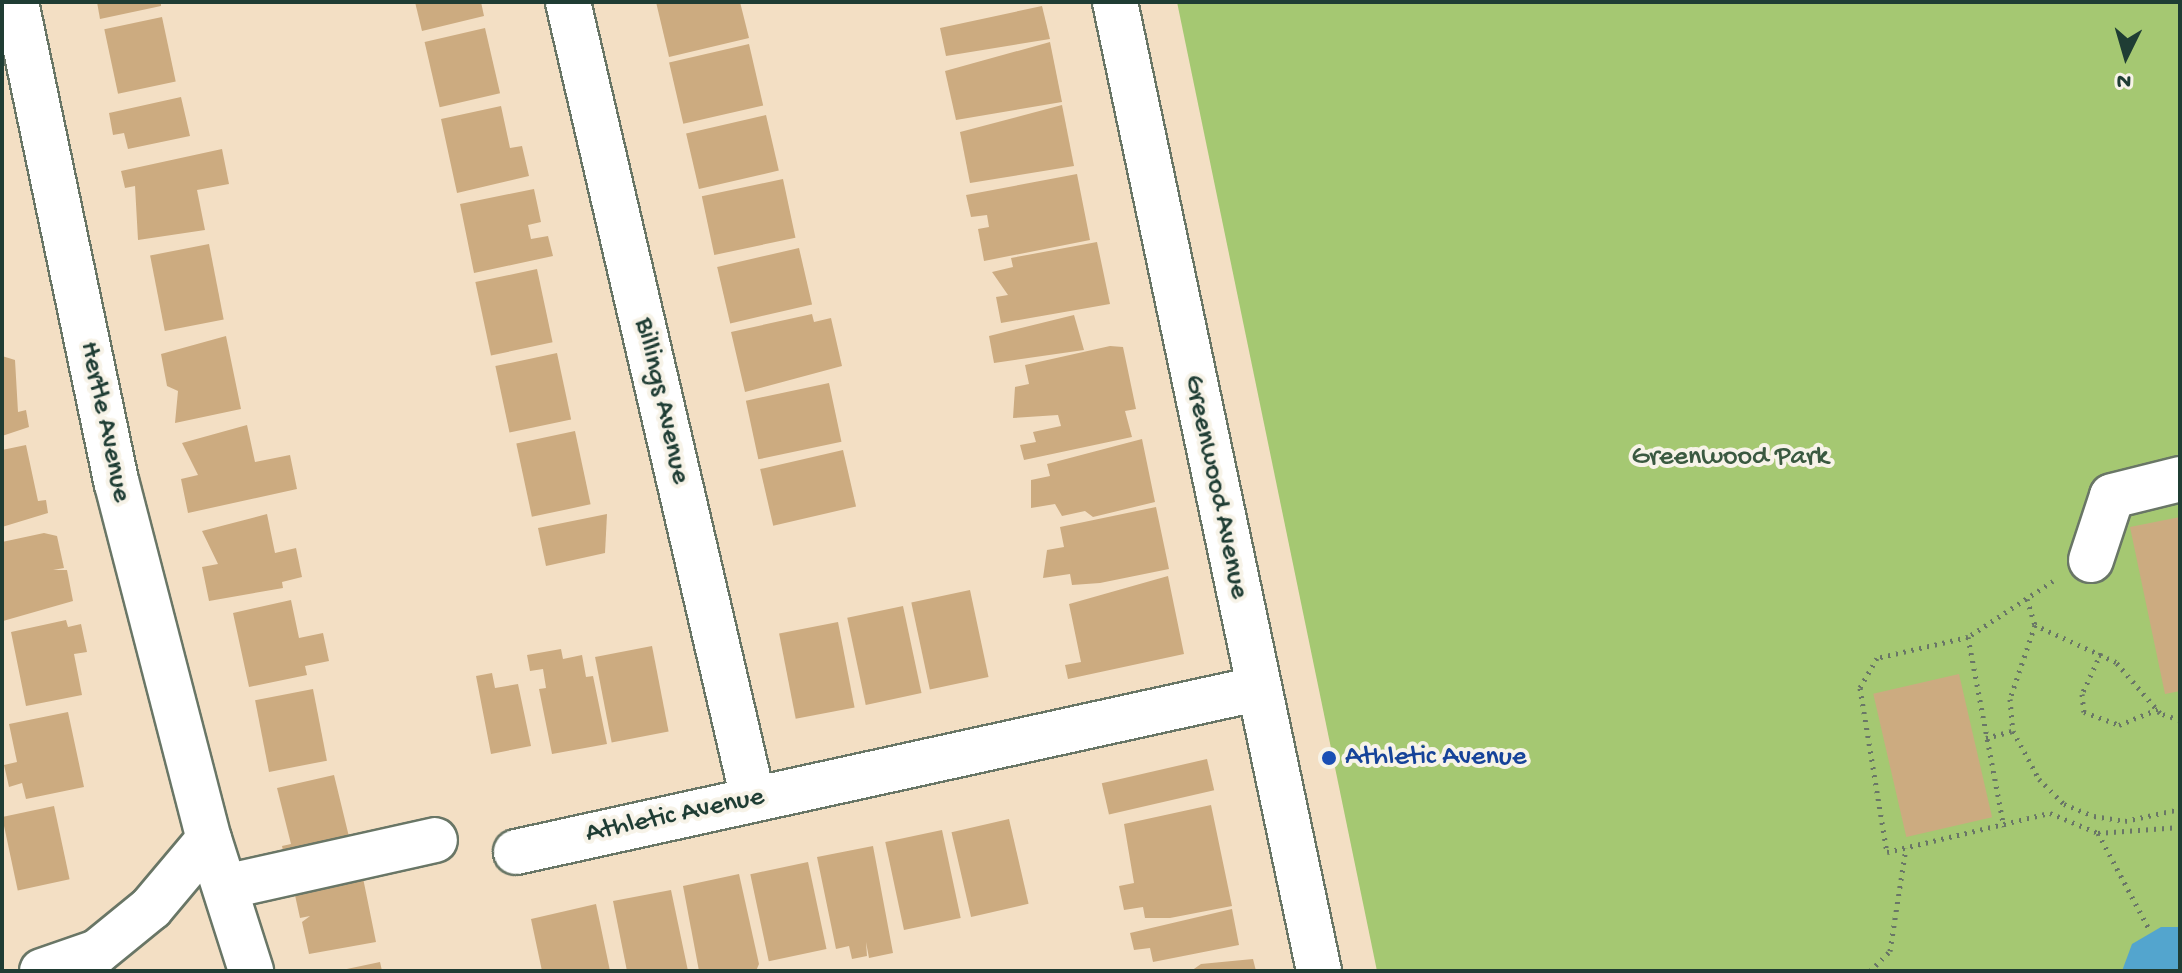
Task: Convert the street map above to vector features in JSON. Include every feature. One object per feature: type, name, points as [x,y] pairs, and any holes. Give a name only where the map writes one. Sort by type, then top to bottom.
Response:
[{"type":"street","name":"Hertle Avenue","points":[[16,2],[117,484],[209,839],[251,971]]},
{"type":"street","name":"Billings Avenue","points":[[568,2],[753,799]]},
{"type":"street","name":"Greenwood Avenue","points":[[1115,2],[1256,689],[1319,971]]},
{"type":"street","points":[[2091,560],[2112,496],[2180,479]]},
{"type":"street","name":"Athletic Avenue","points":[[516,852],[1256,689]]},
{"type":"street","points":[[42,971],[97,952],[151,908],[209,839]]},
{"type":"street","points":[[225,887],[435,840]]},
{"type":"path","points":[[2091,560],[1968,637],[1877,658],[1860,688],[1887,852],[2004,827],[2050,813],[2098,833],[2180,827]]},
{"type":"path","points":[[2027,598],[2035,625],[2010,699],[2013,731],[2064,804],[2125,821],[2180,809]]},
{"type":"path","points":[[2035,625],[2101,653],[2158,709],[2180,720]]},
{"type":"path","points":[[1968,637],[2004,827]]},
{"type":"path","points":[[2101,653],[2082,694],[2084,712],[2119,725],[2158,709]]},
{"type":"path","points":[[1986,738],[2013,731]]},
{"type":"path","points":[[2098,833],[2150,931]]},
{"type":"path","points":[[1870,971],[1890,951],[1906,848]]},
{"type":"green space","name":"Greenwood Park","points":[[1177,2],[2180,2],[2180,971],[1377,971]]},
{"type":"water","points":[[2161,927],[2180,927],[2180,971],[2122,971],[2132,944]]},
{"type":"building","points":[[97,2],[161,2],[161,6],[100,19]]},
{"type":"building","points":[[415,2],[481,2],[484,16],[422,31]]},
{"type":"building","points":[[656,2],[740,2],[749,38],[669,57]]},
{"type":"building","points":[[1042,6],[1050,39],[946,56],[940,28]]},
{"type":"building","points":[[162,17],[176,82],[118,94],[104,29]]},
{"type":"building","points":[[485,28],[500,93],[440,107],[425,42]]},
{"type":"building","points":[[1050,42],[1062,102],[956,120],[945,71]]},
{"type":"building","points":[[749,44],[763,105],[683,124],[669,62]]},
{"type":"building","points":[[181,97],[190,136],[128,149],[124,133],[113,135],[109,113]]},
{"type":"building","points":[[1062,105],[1074,166],[970,183],[960,132]]},
{"type":"building","points":[[501,106],[510,148],[522,146],[529,176],[457,193],[441,119]]},
{"type":"building","points":[[766,115],[779,171],[699,189],[686,133]]},
{"type":"building","points":[[222,149],[229,184],[197,190],[205,230],[138,240],[135,186],[125,188],[121,171]]},
{"type":"building","points":[[1077,174],[1090,240],[984,261],[978,229],[989,227],[987,215],[971,217],[966,195]]},
{"type":"building","points":[[783,179],[795,238],[714,255],[702,196]]},
{"type":"building","points":[[534,189],[541,222],[528,225],[531,239],[548,236],[553,256],[474,273],[460,204]]},
{"type":"building","points":[[1097,242],[1110,304],[1001,323],[996,297],[1008,295],[992,272],[1013,267],[1011,258]]},
{"type":"building","points":[[209,244],[224,320],[165,331],[150,255]]},
{"type":"building","points":[[799,248],[812,305],[730,323],[717,267]]},
{"type":"building","points":[[537,269],[553,342],[491,355],[475,282]]},
{"type":"building","points":[[812,314],[814,322],[831,318],[842,366],[745,392],[731,332]]},
{"type":"building","points":[[1074,315],[1084,350],[994,363],[989,336]]},
{"type":"building","points":[[226,336],[241,409],[175,423],[178,391],[167,386],[161,354]]},
{"type":"building","points":[[1110,346],[1123,347],[1136,409],[1125,411],[1132,437],[1024,460],[1020,445],[1036,442],[1033,432],[1061,426],[1058,415],[1013,418],[1015,387],[1029,384],[1025,365]]},
{"type":"building","points":[[557,353],[571,420],[510,433],[495,366]]},
{"type":"building","points":[[2,356],[15,360],[18,412],[26,410],[29,427],[2,436]]},
{"type":"building","points":[[829,383],[841,442],[758,459],[746,401]]},
{"type":"building","points":[[247,425],[255,462],[290,455],[297,489],[188,513],[181,479],[198,475],[182,443]]},
{"type":"building","points":[[575,431],[591,504],[532,517],[516,443]]},
{"type":"building","points":[[1142,439],[1155,502],[1093,517],[1085,511],[1062,516],[1055,504],[1031,508],[1031,480],[1050,476],[1047,464]]},
{"type":"building","points":[[26,445],[38,501],[46,500],[48,513],[2,527],[2,450]]},
{"type":"building","points":[[843,450],[856,507],[773,526],[760,469]]},
{"type":"building","points":[[1156,507],[1169,569],[1100,583],[1072,585],[1070,574],[1043,578],[1047,550],[1064,547],[1060,527]]},
{"type":"building","points":[[267,514],[275,553],[296,548],[302,577],[282,582],[283,588],[209,601],[202,567],[218,564],[202,531]]},
{"type":"building","points":[[607,514],[605,553],[546,566],[538,528]]},
{"type":"building","points":[[2180,517],[2180,691],[2165,694],[2130,527]]},
{"type":"building","points":[[44,533],[57,536],[64,568],[53,570],[67,570],[73,601],[3,621],[2,542]]},
{"type":"building","points":[[1168,576],[1184,654],[1068,679],[1065,665],[1081,662],[1069,604]]},
{"type":"building","points":[[970,590],[989,677],[930,690],[911,602]]},
{"type":"building","points":[[291,600],[299,638],[323,633],[329,661],[305,666],[307,675],[249,687],[233,613]]},
{"type":"building","points":[[903,606],[922,693],[866,705],[847,618]]},
{"type":"building","points":[[66,620],[68,627],[81,624],[87,652],[74,654],[82,695],[26,706],[11,632]]},
{"type":"building","points":[[838,622],[855,707],[796,719],[779,633]]},
{"type":"building","points":[[652,646],[669,731],[612,742],[595,657]]},
{"type":"building","points":[[561,649],[563,659],[582,655],[586,677],[593,676],[607,744],[552,754],[539,689],[546,688],[543,669],[530,671],[527,655]]},
{"type":"building","points":[[492,673],[495,688],[518,684],[531,746],[491,754],[476,676]]},
{"type":"building","points":[[1959,674],[1992,817],[1906,837],[1873,694]]},
{"type":"building","points":[[313,689],[327,761],[269,772],[255,700]]},
{"type":"building","points":[[68,712],[84,787],[26,799],[22,783],[9,787],[4,765],[17,762],[9,724]]},
{"type":"building","points":[[1207,759],[1214,790],[1109,814],[1102,783]]},
{"type":"building","points":[[334,775],[351,845],[285,860],[282,846],[291,844],[277,788]]},
{"type":"building","points":[[1211,805],[1232,906],[1170,918],[1145,918],[1143,907],[1124,910],[1119,886],[1134,883],[1124,824]]},
{"type":"building","points":[[54,806],[70,879],[18,890],[2,817]]},
{"type":"building","points":[[1009,819],[1029,904],[971,917],[952,832]]},
{"type":"building","points":[[942,830],[961,918],[904,930],[885,842]]},
{"type":"building","points":[[873,846],[893,953],[869,958],[866,942],[867,956],[852,959],[849,946],[836,949],[817,857]]},
{"type":"building","points":[[808,862],[827,949],[769,961],[750,874]]},
{"type":"building","points":[[361,868],[376,942],[309,954],[302,922],[310,916],[300,918],[293,886]]},
{"type":"building","points":[[739,874],[759,964],[756,971],[699,971],[683,886]]},
{"type":"building","points":[[671,890],[688,971],[627,971],[613,901]]},
{"type":"building","points":[[596,904],[610,971],[542,971],[531,919]]},
{"type":"building","points":[[1232,909],[1239,945],[1153,962],[1150,948],[1134,950],[1130,933]]},
{"type":"building","points":[[1253,959],[1256,971],[1191,971],[1201,964]]},
{"type":"building","points":[[380,962],[382,971],[342,970]]},
{"type":"place","name":"Athletic Avenue","points":[[1329,758]]}]
